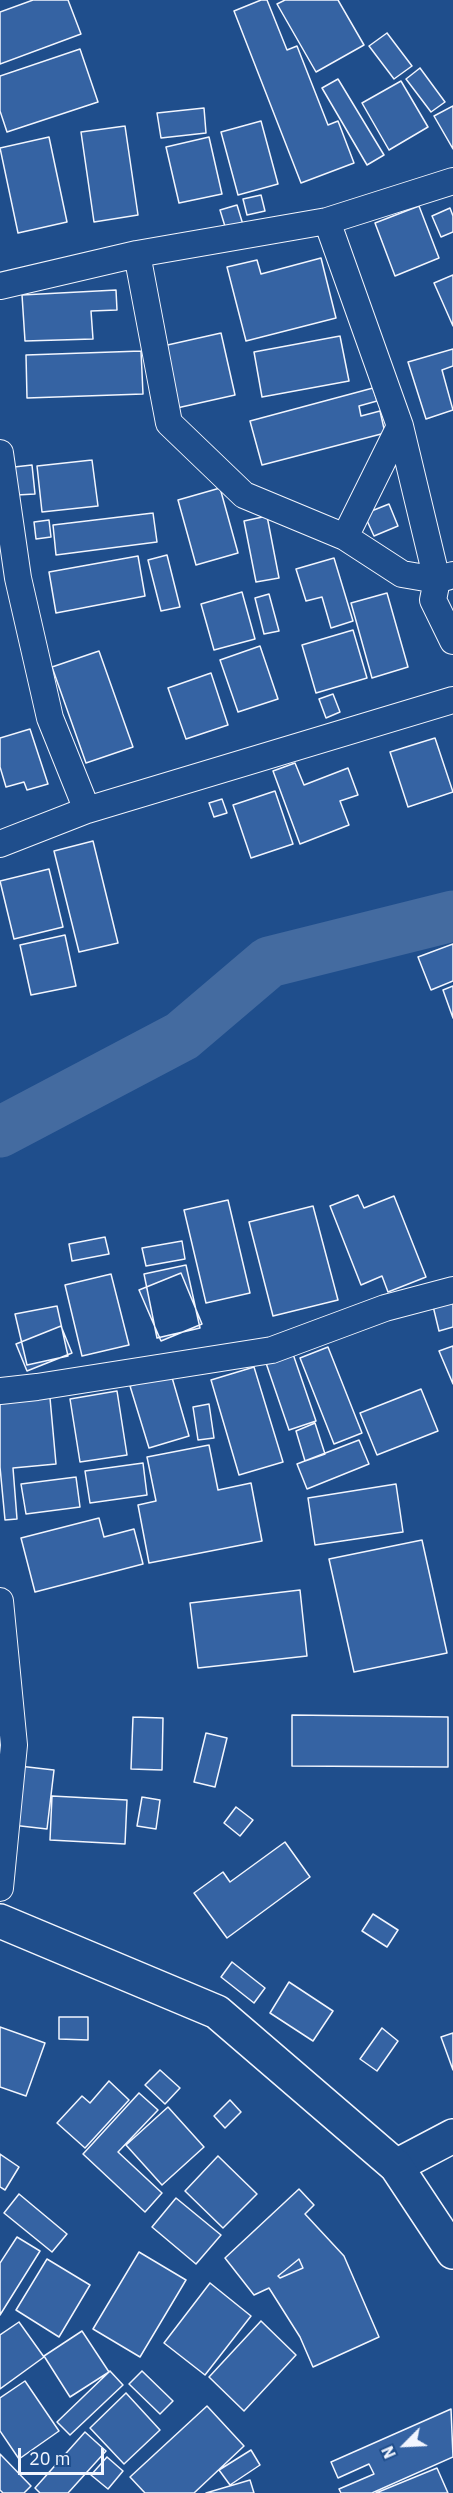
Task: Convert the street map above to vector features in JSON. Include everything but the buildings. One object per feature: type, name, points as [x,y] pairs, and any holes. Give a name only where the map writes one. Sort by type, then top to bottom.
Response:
[{"type":"main road","points":[[0,1921],[217,2012],[396,2166],[453,2252]]},
{"type":"main road","points":[[396,2166],[453,2136]]},
{"type":"street","points":[[0,285],[137,254],[327,221],[453,181]]},
{"type":"street","points":[[327,221],[400,426],[445,578],[433,600],[453,641]]},
{"type":"street","points":[[137,254],[169,423],[244,495],[345,537],[402,574],[445,578]]},
{"type":"street","points":[[345,537],[400,426]]},
{"type":"street","points":[[0,453],[18,578],[50,718],[87,810]]},
{"type":"street","points":[[0,844],[87,810],[453,700]]},
{"type":"street","points":[[0,1391],[272,1350],[385,1308],[453,1290]]},
{"type":"street","points":[[0,1601],[14,1745],[0,1888]]},
{"type":"waterway","points":[[0,1132],[182,1036],[269,962],[453,916]]}]
